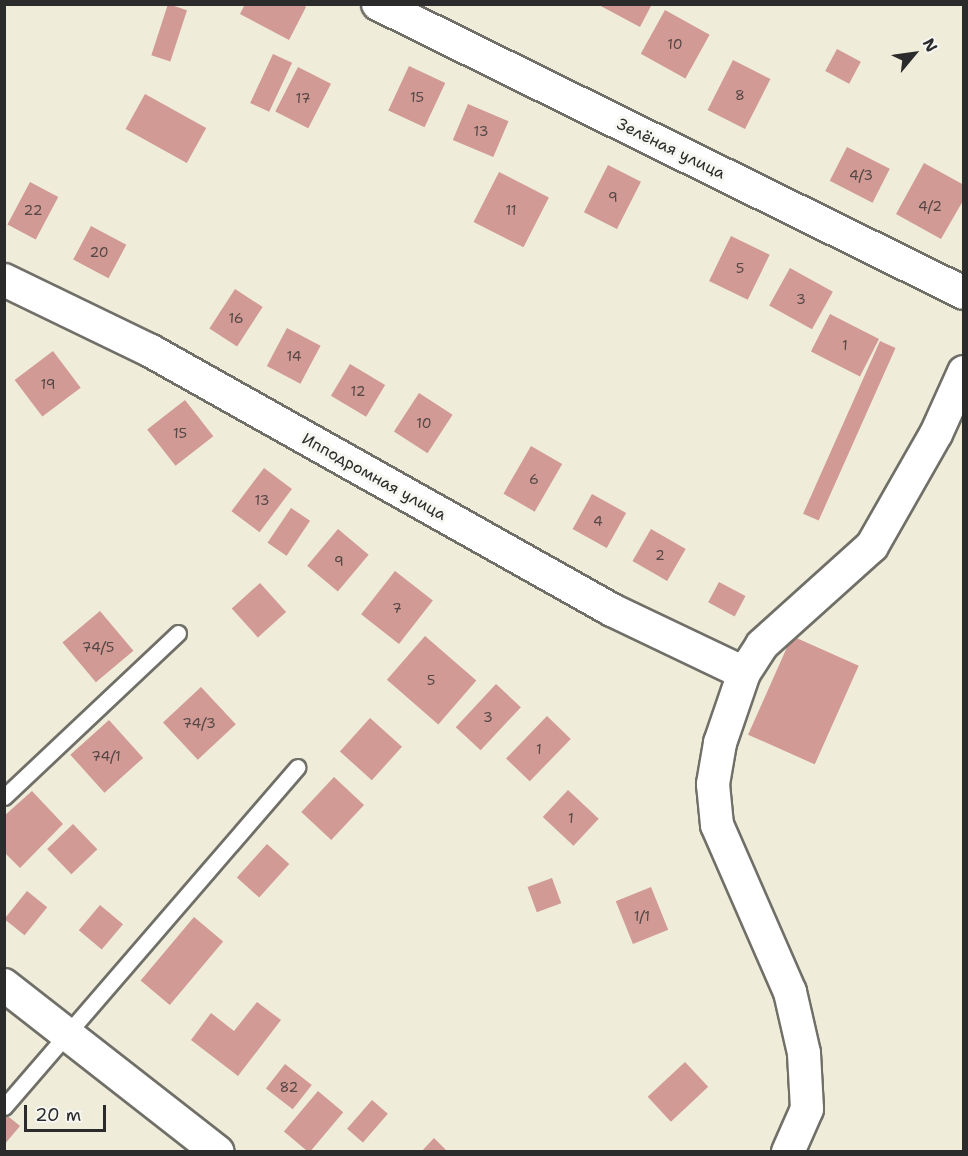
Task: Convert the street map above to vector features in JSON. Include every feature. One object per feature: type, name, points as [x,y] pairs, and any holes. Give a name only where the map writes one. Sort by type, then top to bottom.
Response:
[{"type":"street","name":"Зелёная улица","points":[[378,4],[963,293]]},
{"type":"street","name":"Ипподромная улица","points":[[4,280],[151,351],[612,610],[744,673]]},
{"type":"street","points":[[788,1152],[807,1109],[804,1053],[790,992],[717,825],[713,784],[720,743],[744,673],[762,645],[872,546],[936,434],[963,372]]},
{"type":"street","points":[[4,984],[218,1152]]},
{"type":"lane","points":[[4,797],[178,633]]},
{"type":"lane","points":[[4,1107],[297,767]]},
{"type":"building","points":[[168,4],[187,10],[170,62],[151,55]]},
{"type":"building","points":[[245,4],[302,4],[306,7],[289,40],[240,14]]},
{"type":"building","points":[[597,4],[652,4],[640,27]]},
{"type":"building","points":[[665,10],[710,35],[685,78],[641,54]]},
{"type":"building","points":[[837,49],[861,62],[849,84],[825,71]]},
{"type":"building","points":[[273,54],[292,63],[269,112],[250,103]]},
{"type":"building","points":[[733,60],[770,79],[745,129],[708,110]]},
{"type":"building","points":[[409,66],[445,83],[425,127],[388,110]]},
{"type":"building","points":[[298,67],[331,84],[308,128],[275,112]]},
{"type":"building","points":[[145,94],[206,128],[187,163],[126,129]]},
{"type":"building","points":[[468,104],[509,121],[493,157],[453,140]]},
{"type":"building","points":[[847,147],[890,169],[873,203],[830,181]]},
{"type":"building","points":[[924,163],[964,185],[964,199],[941,239],[896,214]]},
{"type":"building","points":[[608,165],[641,182],[617,229],[584,212]]},
{"type":"building","points":[[499,172],[549,197],[523,247],[474,222]]},
{"type":"building","points":[[30,182],[58,197],[36,239],[7,224]]},
{"type":"building","points":[[91,226],[126,245],[108,278],[73,260]]},
{"type":"building","points":[[731,236],[770,255],[748,300],[709,281]]},
{"type":"building","points":[[790,268],[833,292],[812,329],[769,306]]},
{"type":"building","points":[[235,289],[263,307],[237,346],[209,328]]},
{"type":"building","points":[[830,314],[879,339],[860,376],[811,351]]},
{"type":"building","points":[[287,328],[321,346],[300,384],[267,366]]},
{"type":"building","points":[[880,341],[896,348],[819,521],[803,514]]},
{"type":"building","points":[[53,351],[81,388],[42,417],[15,380]]},
{"type":"building","points":[[350,364],[385,385],[366,417],[331,396]]},
{"type":"building","points":[[419,393],[453,415],[427,453],[394,432]]},
{"type":"building","points":[[185,400],[213,436],[175,466],[147,430]]},
{"type":"building","points":[[531,446],[562,464],[535,512],[504,494]]},
{"type":"building","points":[[264,468],[292,489],[259,532],[232,511]]},
{"type":"building","points":[[592,494],[626,513],[607,548],[573,529]]},
{"type":"building","points":[[291,508],[310,521],[287,556],[268,543]]},
{"type":"building","points":[[338,529],[369,555],[338,591],[307,566]]},
{"type":"building","points":[[651,529],[686,549],[667,581],[632,561]]},
{"type":"building","points":[[395,571],[433,601],[399,644],[361,614]]},
{"type":"building","points":[[719,582],[745,596],[735,616],[708,602]]},
{"type":"building","points":[[260,583],[286,612],[258,637],[232,608]]},
{"type":"building","points":[[100,611],[133,651],[96,682],[62,642]]},
{"type":"building","points":[[425,636],[476,681],[438,724],[387,680]]},
{"type":"building","points":[[792,636],[859,666],[815,764],[748,735]]},
{"type":"building","points":[[496,684],[521,707],[481,750],[456,727]]},
{"type":"building","points":[[201,687],[236,724],[198,760],[163,722]]},
{"type":"building","points":[[547,716],[571,739],[530,781],[506,758]]},
{"type":"building","points":[[370,718],[402,747],[372,780],[340,751]]},
{"type":"building","points":[[109,720],[143,758],[104,793],[70,755]]},
{"type":"building","points":[[334,777],[364,805],[331,840],[301,812]]},
{"type":"building","points":[[568,790],[599,819],[573,846],[543,817]]},
{"type":"building","points":[[32,791],[63,824],[20,868],[4,852],[4,816]]},
{"type":"building","points":[[73,824],[97,849],[71,874],[47,849]]},
{"type":"building","points":[[267,844],[289,864],[259,898],[237,877]]},
{"type":"building","points":[[552,878],[561,903],[537,912],[528,887]]},
{"type":"building","points":[[651,887],[668,930],[633,944],[616,901]]},
{"type":"building","points":[[27,891],[47,907],[25,935],[4,919]]},
{"type":"building","points":[[100,905],[123,924],[102,950],[79,930]]},
{"type":"building","points":[[194,917],[223,941],[170,1005],[141,981]]},
{"type":"building","points":[[257,1002],[281,1020],[238,1076],[191,1040],[211,1013],[234,1031]]},
{"type":"building","points":[[685,1062],[708,1087],[671,1122],[648,1097]]},
{"type":"building","points":[[285,1064],[312,1085],[293,1109],[266,1088]]},
{"type":"building","points":[[318,1091],[343,1112],[310,1152],[284,1132]]},
{"type":"building","points":[[372,1100],[388,1114],[363,1142],[347,1129]]},
{"type":"building","points":[[4,1113],[20,1126],[4,1145]]},
{"type":"building","points":[[434,1138],[448,1152],[421,1152]]}]
